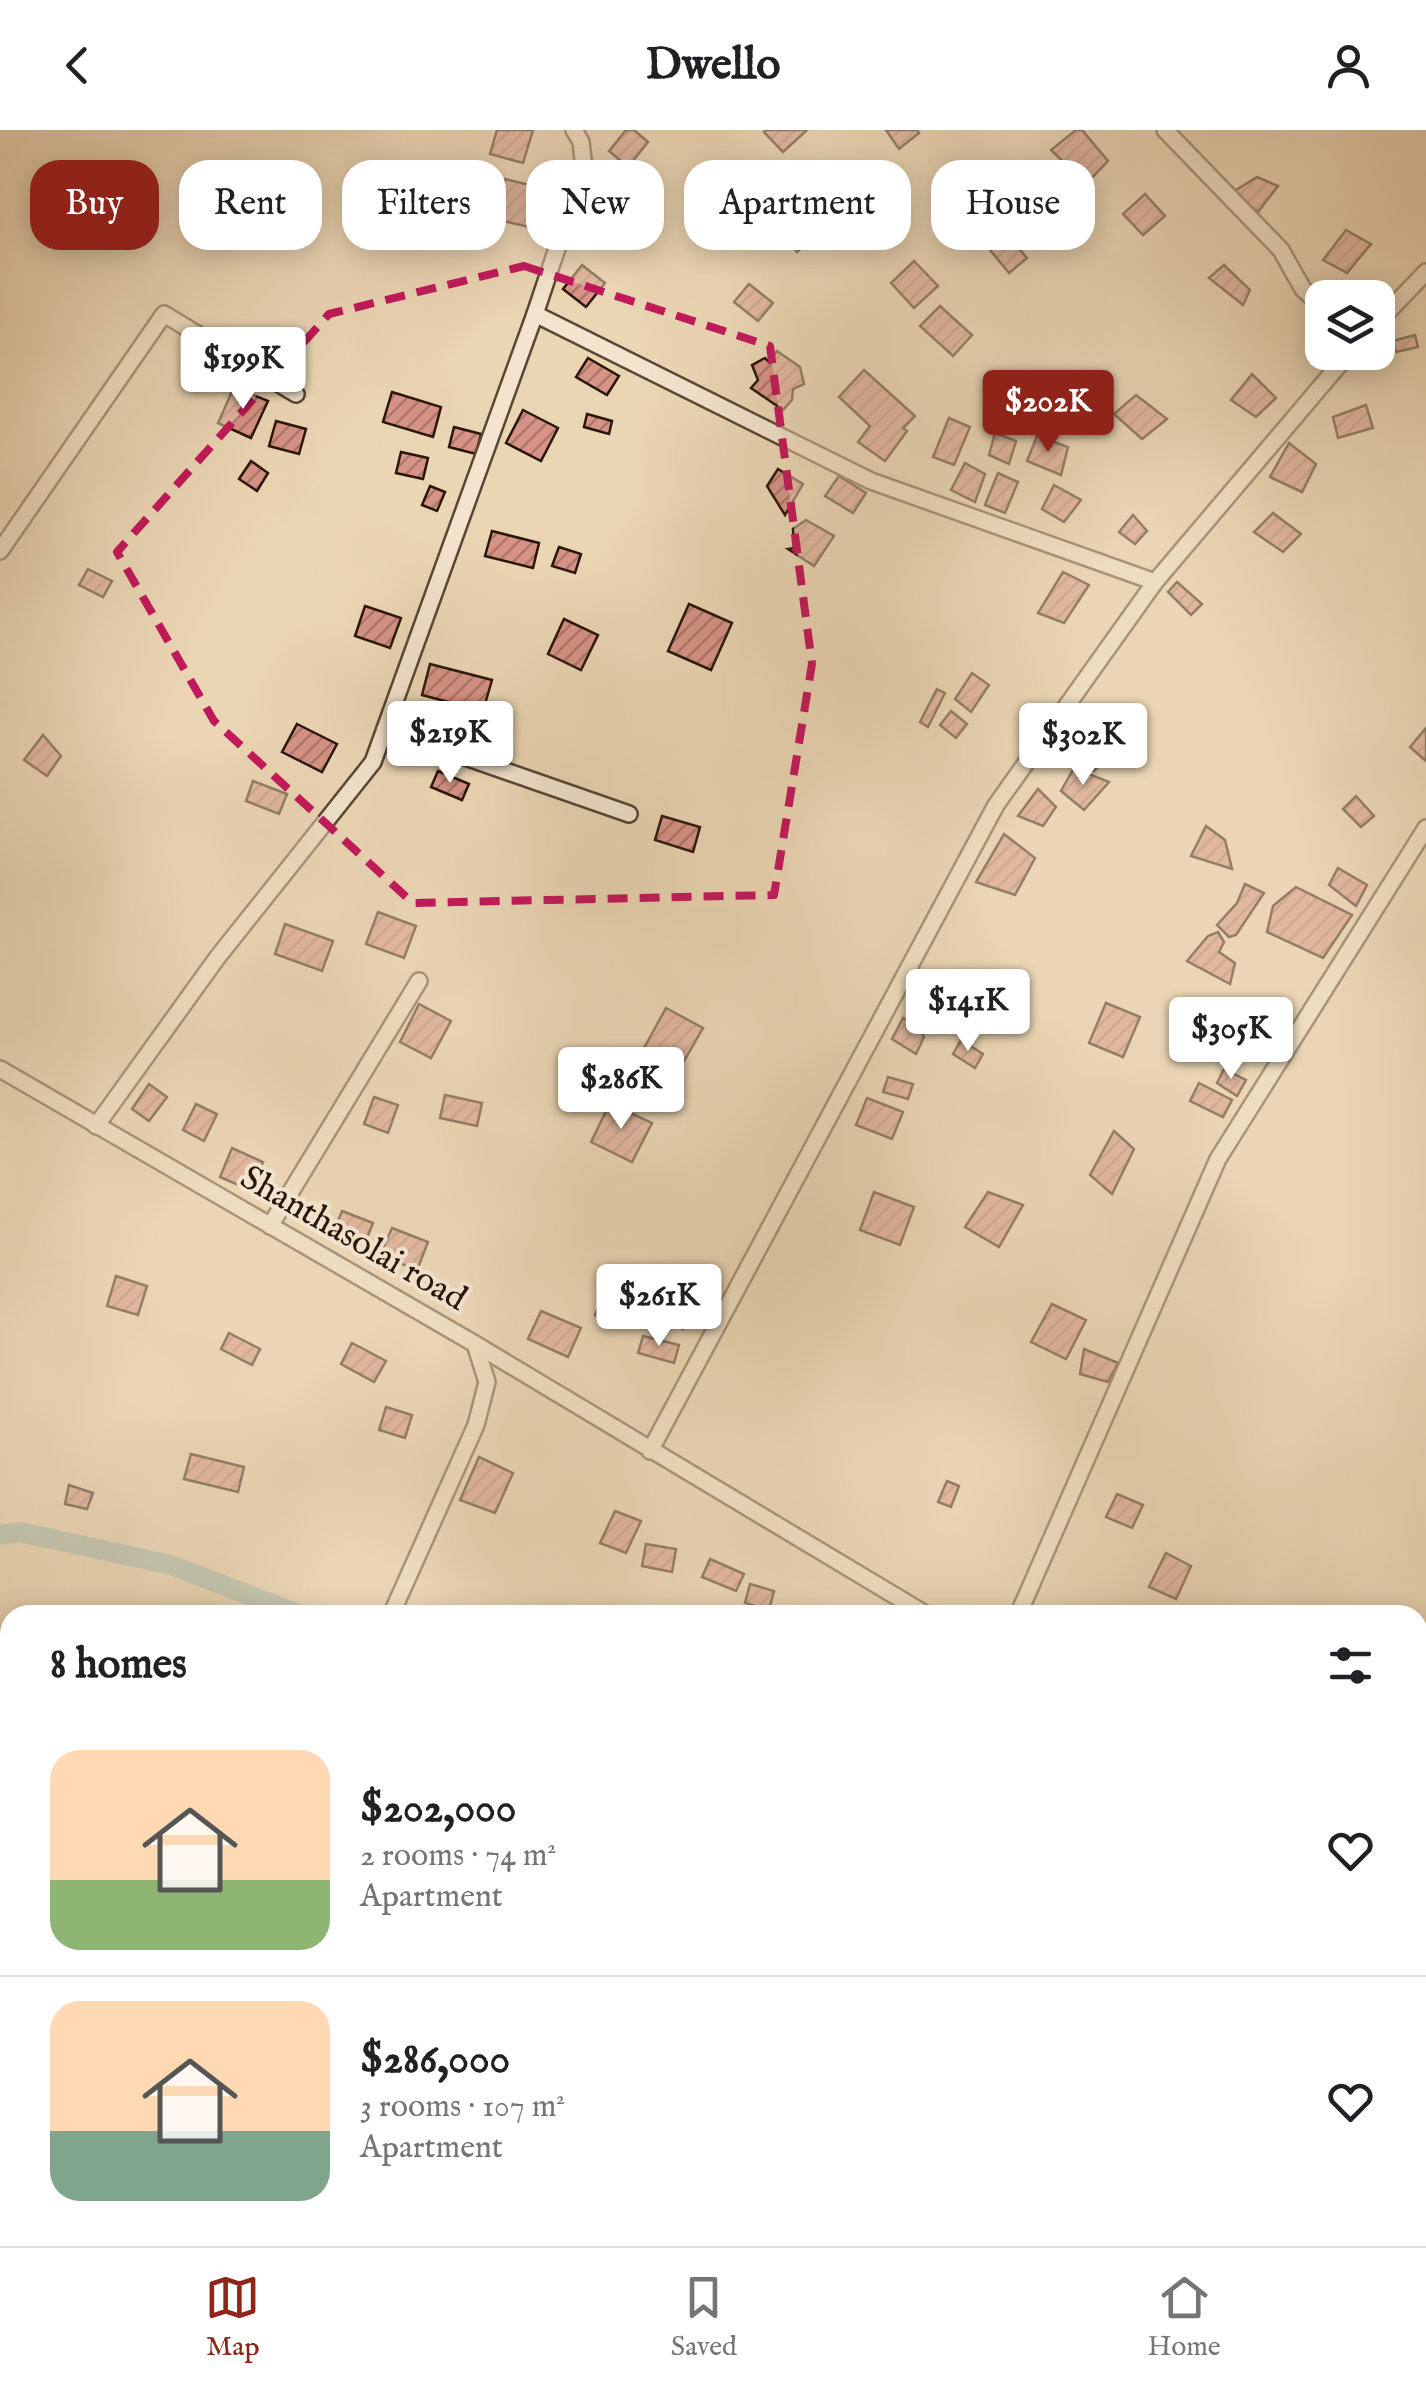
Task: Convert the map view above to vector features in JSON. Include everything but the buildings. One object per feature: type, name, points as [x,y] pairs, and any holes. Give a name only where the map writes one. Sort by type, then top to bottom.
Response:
[{"type":"street","points":[[96,1126],[217,958],[373,762],[584,168],[581,142],[574,130]]},
{"type":"street","points":[[1164,130],[1281,250],[1305,292]]},
{"type":"street","points":[[1395,304],[1426,272]]},
{"type":"street","points":[[0,551],[164,314],[296,394]]},
{"type":"street","points":[[535,314],[871,481],[1155,582]]},
{"type":"street","points":[[650,1451],[996,805],[1155,582],[1335,370]]},
{"type":"street","points":[[385,729],[629,814]]},
{"type":"street","points":[[1022,1605],[1218,1159],[1426,828]]},
{"type":"street","points":[[270,1226],[419,981]]},
{"type":"street","name":"Shanthasolai road","points":[[0,1069],[476,1344],[487,1382],[476,1426],[395,1605]]},
{"type":"street","points":[[476,1344],[910,1605]]},
{"type":"highlighted area","points":[[524,266],[770,346],[812,664],[774,895],[413,903],[214,721],[117,552],[329,314]]},
{"type":"waterway","points":[[0,1535],[20,1532],[171,1565],[275,1605]]}]
